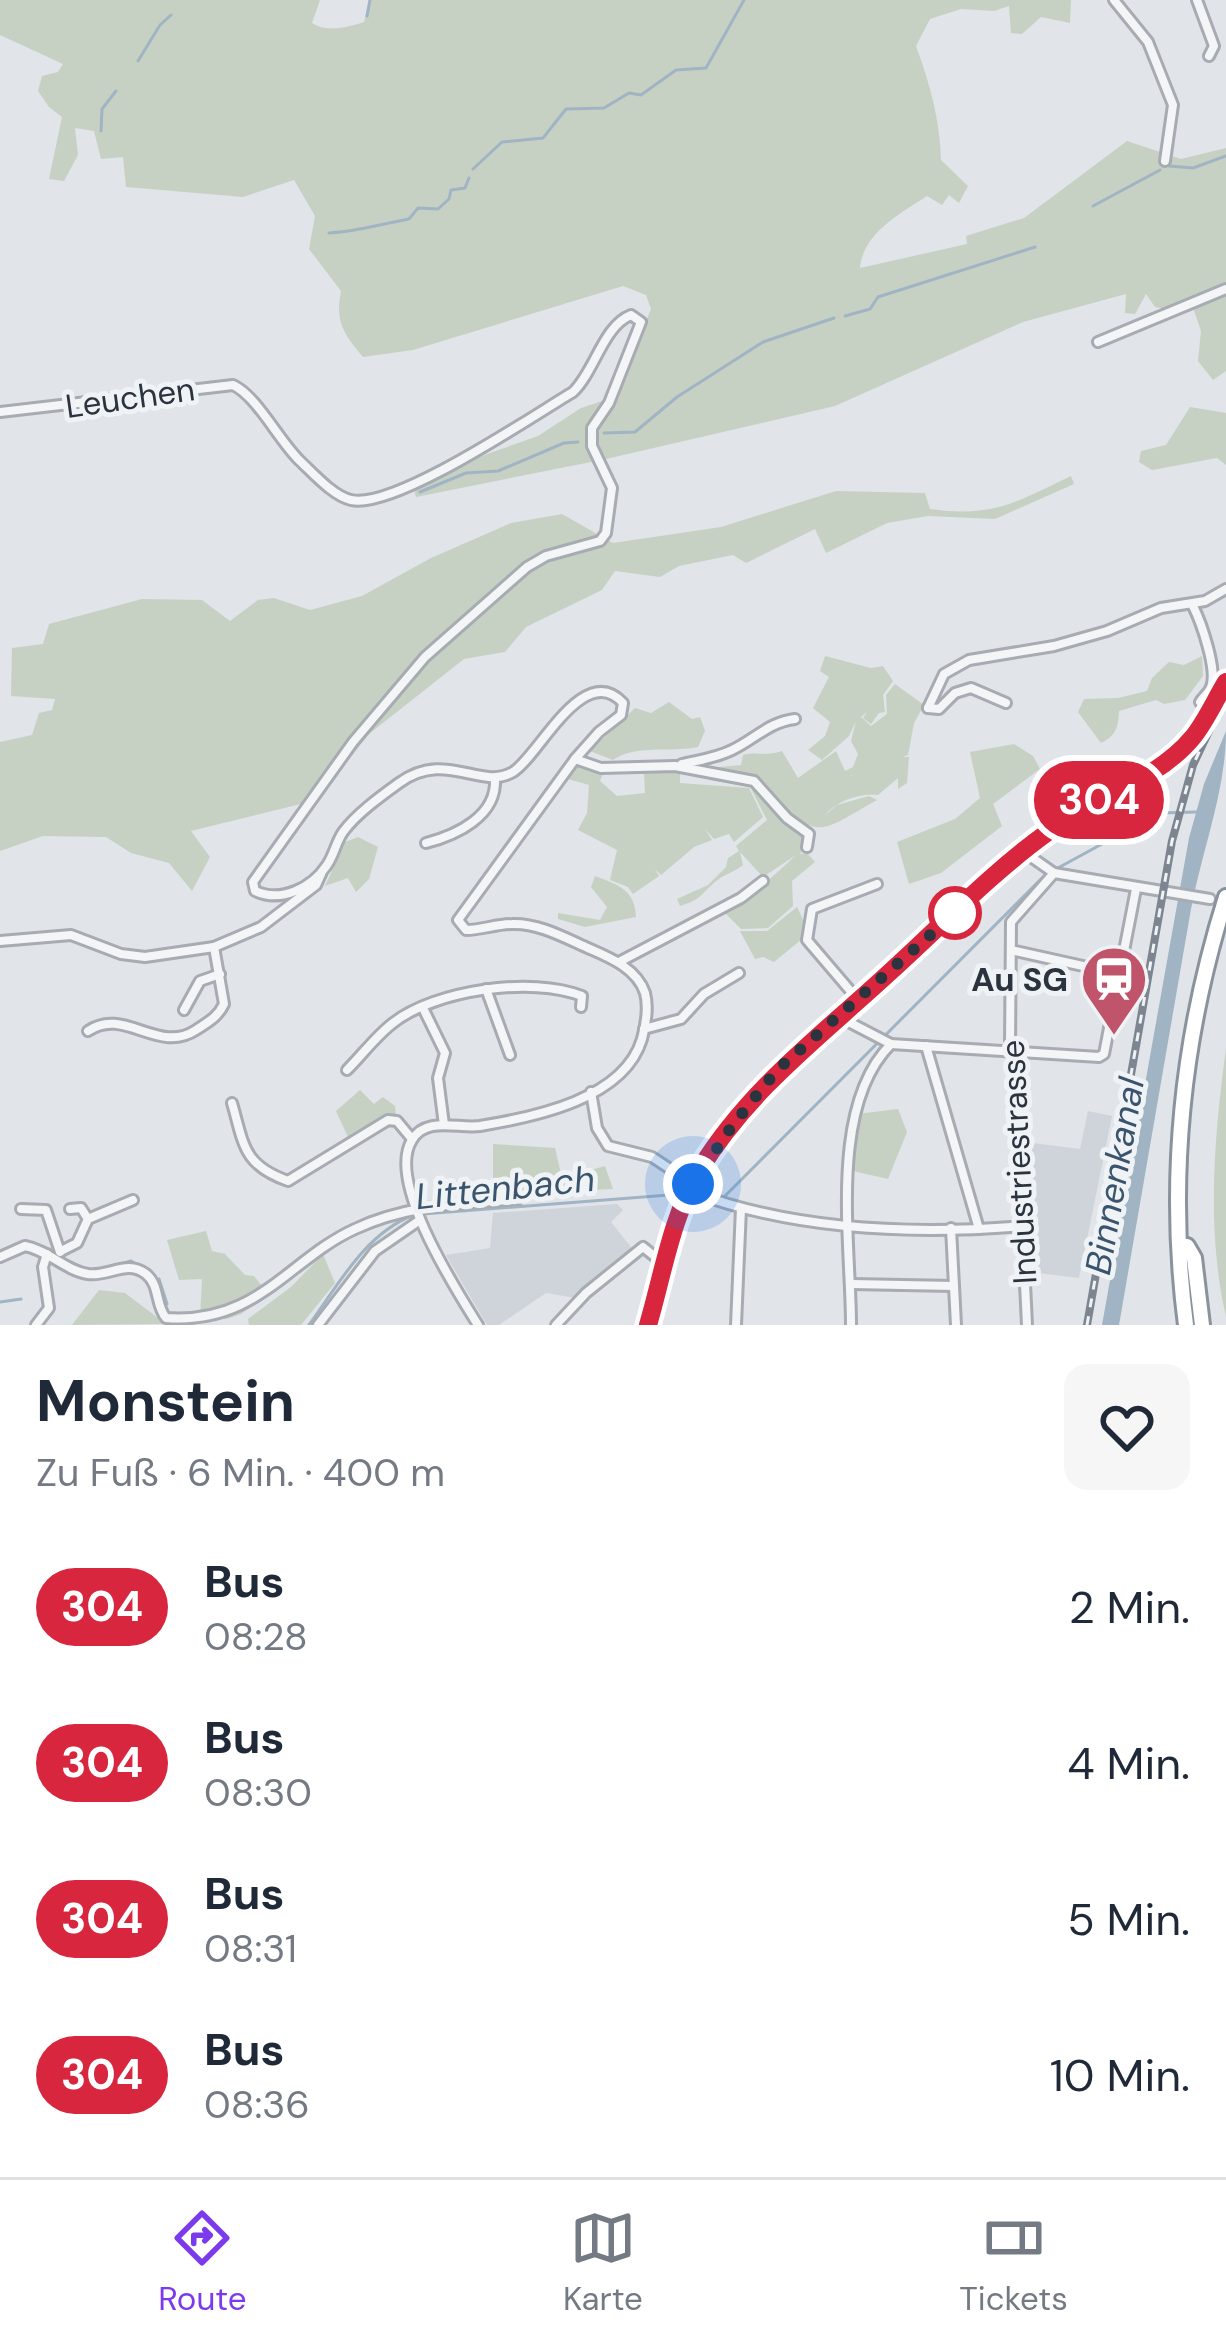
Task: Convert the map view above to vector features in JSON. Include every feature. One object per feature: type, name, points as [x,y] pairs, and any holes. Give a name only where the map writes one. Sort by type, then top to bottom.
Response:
[{"type":"highway","points":[[1186,1325],[1177,1225],[1184,1080],[1214,898]]},
{"type":"highway","points":[[1199,1325],[1194,1258],[1187,1246],[1193,1083],[1226,926]]},
{"type":"main road","points":[[648,1325],[692,1188],[706,1161],[768,1080],[1023,851],[1182,748],[1226,682]]},
{"type":"street","points":[[1114,0],[1148,42],[1173,105],[1165,161]]},
{"type":"street","points":[[1197,0],[1214,46],[1209,56]]},
{"type":"street","points":[[1098,342],[1226,289]]},
{"type":"street","name":"Leuchen","points":[[0,412],[217,385],[241,388],[284,445],[342,497],[356,501],[423,482],[573,392],[589,374],[617,323],[631,315],[638,318],[641,326],[609,403],[592,428],[592,446],[612,488],[606,532],[600,541],[546,556],[527,567],[425,657],[352,742],[252,884],[262,895],[283,895],[321,872]]},
{"type":"street","points":[[1006,704],[971,688],[955,693],[934,711],[928,708],[944,674],[969,660],[1054,646],[1108,631],[1161,608],[1193,605],[1226,589]]},
{"type":"street","points":[[1193,605],[1212,681],[1200,702],[1210,710]]},
{"type":"street","points":[[0,941],[71,935],[122,954],[146,957],[214,947],[261,927],[316,885],[346,828],[401,781],[440,768],[495,779],[527,763],[551,725],[572,705],[598,694],[619,697],[624,707],[621,715],[575,759],[459,916],[458,924],[466,931],[533,926],[620,962],[643,988],[647,1009],[644,1029],[625,1071],[591,1092],[558,1107],[481,1126],[429,1127],[412,1139],[406,1171],[419,1214],[478,1325]]},
{"type":"street","points":[[575,759],[601,768],[675,766],[724,754],[751,741],[766,727],[795,719]]},
{"type":"street","points":[[675,766],[754,781],[787,818],[809,834],[807,847]]},
{"type":"street","points":[[426,843],[480,817],[494,796],[495,779]]},
{"type":"street","points":[[1023,851],[1051,871],[1136,889],[1214,898]]},
{"type":"street","name":"Industriestrasse","points":[[1027,1325],[1011,1051],[1011,922],[1051,871]]},
{"type":"street","points":[[620,962],[741,898],[763,881]]},
{"type":"street","points":[[859,1001],[807,940],[808,916],[812,909],[877,884]]},
{"type":"street","points":[[841,1018],[889,1043],[1099,1057],[1104,1054],[1136,889]]},
{"type":"street","points":[[88,1030],[113,1021],[161,1038],[186,1037],[221,1012],[224,1004],[214,947]]},
{"type":"street","points":[[1011,950],[1119,974]]},
{"type":"street","points":[[644,1029],[681,1018],[704,994],[739,973]]},
{"type":"street","points":[[184,1010],[196,986],[220,974]]},
{"type":"street","points":[[347,1070],[391,1025],[423,1008],[486,989],[557,988],[582,996],[581,1007]]},
{"type":"street","points":[[486,989],[510,1055]]},
{"type":"street","points":[[423,1008],[445,1053],[438,1078],[444,1125]]},
{"type":"street","points":[[850,1325],[854,1112],[889,1043]]},
{"type":"street","points":[[926,1046],[979,1228]]},
{"type":"street","points":[[591,1092],[601,1140],[608,1146],[652,1157],[692,1188],[741,1208],[849,1226],[1022,1226]]},
{"type":"street","points":[[232,1103],[251,1161],[288,1181],[388,1120],[398,1121],[412,1139]]},
{"type":"street","points":[[252,1311],[287,1286],[334,1240],[394,1212],[419,1214],[518,1199]]},
{"type":"street","points":[[36,1325],[49,1308],[43,1267],[55,1254],[77,1243],[88,1219],[133,1200]]},
{"type":"street","points":[[70,1209],[81,1208],[88,1219]]},
{"type":"street","points":[[736,1325],[741,1208]]},
{"type":"street","points":[[21,1209],[46,1210],[55,1254]]},
{"type":"street","points":[[324,1322],[376,1251],[419,1214]]},
{"type":"street","points":[[951,1228],[956,1325]]},
{"type":"street","points":[[0,1257],[26,1246],[55,1254],[88,1274],[119,1268],[140,1270],[153,1283],[166,1318],[236,1322]]},
{"type":"street","points":[[556,1325],[586,1293],[643,1247],[664,1264]]},
{"type":"street","points":[[851,1283],[953,1286]]},
{"type":"shaded area","points":[[1088,1111],[1112,1116],[1079,1278],[1030,1272],[1025,1142],[1080,1149]]},
{"type":"shaded area","points":[[617,1204],[623,1210],[611,1222],[634,1251],[576,1298],[546,1293],[499,1325],[487,1325],[446,1255],[490,1248],[493,1213]]},
{"type":"green space","points":[[0,0],[320,0],[312,23],[331,28],[364,22],[369,0],[1071,0],[1070,23],[1041,17],[1022,34],[1011,33],[1009,6],[994,11],[961,9],[930,19],[916,46],[933,102],[941,160],[968,186],[959,203],[949,195],[942,205],[927,196],[895,217],[868,245],[860,268],[967,244],[966,236],[1024,218],[1127,141],[1181,159],[1226,148],[1226,371],[1213,380],[1198,361],[1201,331],[1191,302],[1176,311],[1155,307],[1146,294],[1135,314],[1125,313],[1126,294],[1023,322],[835,406],[416,497],[414,490],[473,459],[538,436],[581,408],[614,397],[651,309],[646,295],[623,286],[413,350],[363,357],[342,327],[341,291],[309,249],[315,216],[294,180],[243,197],[126,187],[123,157],[101,159],[94,131],[75,128],[78,155],[64,181],[49,179],[62,117],[38,91],[42,76],[58,72],[63,64],[0,35]]},
{"type":"green space","points":[[1190,407],[1226,413],[1226,465],[1217,458],[1152,470],[1139,462],[1141,451],[1166,445]]},
{"type":"green space","points":[[1071,476],[1074,484],[995,519],[928,516],[887,523],[826,553],[815,529],[746,563],[733,555],[679,566],[660,577],[615,571],[602,590],[526,627],[505,652],[464,659],[369,734],[317,800],[191,831],[210,857],[192,891],[169,863],[131,853],[106,837],[43,836],[0,851],[0,742],[32,735],[39,713],[52,710],[55,699],[11,696],[12,648],[43,644],[49,624],[142,599],[202,600],[230,621],[258,600],[274,598],[310,610],[362,596],[431,558],[511,523],[562,514],[613,543],[721,527],[836,491],[925,493],[930,509],[988,509]]},
{"type":"green space","points":[[825,656],[871,668],[883,666],[893,681],[883,695],[885,712],[871,724],[863,718],[867,712],[861,717],[871,726],[887,714],[886,695],[895,684],[924,705],[914,723],[908,755],[903,757],[909,757],[907,783],[898,789],[898,778],[878,795],[863,795],[841,802],[835,806],[824,816],[837,805],[869,796],[877,800],[819,827],[799,819],[770,793],[786,821],[804,834],[800,854],[807,853],[815,862],[792,881],[793,906],[768,928],[741,929],[724,912],[796,855],[763,877],[740,852],[743,865],[680,906],[677,899],[708,885],[739,851],[736,846],[767,820],[750,787],[710,780],[719,767],[741,765],[743,755],[782,751],[798,778],[836,751],[845,771],[853,767],[858,754],[851,741],[856,721],[849,736],[822,760],[808,750],[825,736],[830,722],[813,708],[829,677],[820,671]]},
{"type":"green space","points":[[1202,656],[1203,676],[1185,700],[1164,704],[1156,700],[1119,711],[1116,730],[1101,743],[1078,712],[1084,699],[1147,691],[1152,678],[1169,662],[1184,665]]},
{"type":"green space","points":[[669,702],[692,719],[700,717],[705,731],[698,747],[643,750],[613,760],[590,751],[635,708],[651,713]]},
{"type":"green space","points":[[1014,744],[1033,756],[1040,769],[993,804],[1002,826],[941,873],[909,884],[897,842],[955,819],[980,798],[970,752]]},
{"type":"green space","points":[[578,765],[604,771],[600,781],[617,796],[645,793],[644,772],[680,770],[680,783],[749,788],[763,817],[734,842],[729,834],[714,839],[705,829],[712,840],[694,847],[661,875],[655,869],[659,876],[633,894],[610,880],[617,850],[578,830],[587,813],[589,785],[568,779]]},
{"type":"green space","points":[[358,837],[378,847],[369,879],[356,892],[348,878],[325,886],[345,842]]},
{"type":"green space","points":[[595,876],[629,895],[636,917],[585,927],[558,919],[558,913],[600,920],[607,907],[591,887]]},
{"type":"green space","points":[[797,907],[804,922],[802,939],[774,962],[755,959],[740,931],[767,931]]},
{"type":"green space","points":[[1226,1049],[1226,1317],[1216,1251],[1214,1183]]},
{"type":"green space","points":[[360,1090],[374,1104],[383,1097],[395,1106],[396,1116],[348,1137],[336,1111]]},
{"type":"green space","points":[[898,1109],[907,1132],[888,1179],[853,1170],[857,1114]]},
{"type":"green space","points":[[493,1144],[555,1148],[562,1178],[605,1166],[613,1189],[493,1194]]},
{"type":"green space","points":[[206,1231],[212,1251],[225,1254],[245,1275],[254,1276],[269,1295],[227,1319],[200,1320],[202,1279],[179,1280],[167,1240]]},
{"type":"green space","points":[[323,1254],[335,1283],[301,1325],[249,1325],[248,1319],[291,1287]]},
{"type":"green space","points":[[99,1290],[125,1293],[166,1324],[72,1325]]},
{"type":"water","points":[[1226,731],[1222,776],[1191,909],[1119,1325],[1102,1325],[1189,838]]},
{"type":"waterway","points":[[367,16],[370,0]]},
{"type":"waterway","points":[[473,169],[502,142],[543,138],[566,109],[604,108],[629,93],[641,95],[676,70],[706,68],[744,0]]},
{"type":"waterway","points":[[138,61],[171,15]]},
{"type":"waterway","points":[[101,131],[102,109],[116,91]]},
{"type":"waterway","points":[[1169,166],[1193,168],[1226,156]]},
{"type":"waterway","points":[[1093,206],[1160,170]]},
{"type":"waterway","points":[[329,233],[409,219],[418,208],[438,209],[451,190],[465,188],[469,178]]},
{"type":"waterway","points":[[845,316],[870,309],[878,297],[1035,247]]},
{"type":"waterway","points":[[604,433],[635,432],[677,397],[763,342],[834,318]]},
{"type":"waterway","points":[[420,492],[466,473],[498,471],[564,443],[578,442]]},
{"type":"waterway","name":"Littenbach","points":[[725,1196],[1045,875],[1159,813],[1197,812]]},
{"type":"waterway","name":"Littenbach","points":[[423,1214],[682,1194]]},
{"type":"waterway","name":"Littenbach","points":[[309,1325],[366,1248],[413,1215]]},
{"type":"waterway","points":[[105,1268],[131,1261],[150,1273]]},
{"type":"waterway","points":[[159,1279],[167,1304]]},
{"type":"waterway","points":[[0,1302],[21,1299]]},
{"type":"railway","points":[[1087,1325],[1172,841],[1193,765],[1226,695]]},
{"type":"bus line","name":"304","points":[[648,1325],[662,1268],[697,1175],[777,1070],[1048,831],[1182,748],[1226,682]]},
{"type":"place","name":"Au SG","points":[[1114,1038]]},
{"type":"route","points":[[693,1184],[777,1070],[955,913]]},
{"type":"water label","name":"Binnenkanal","points":[[1114,1176]]}]
